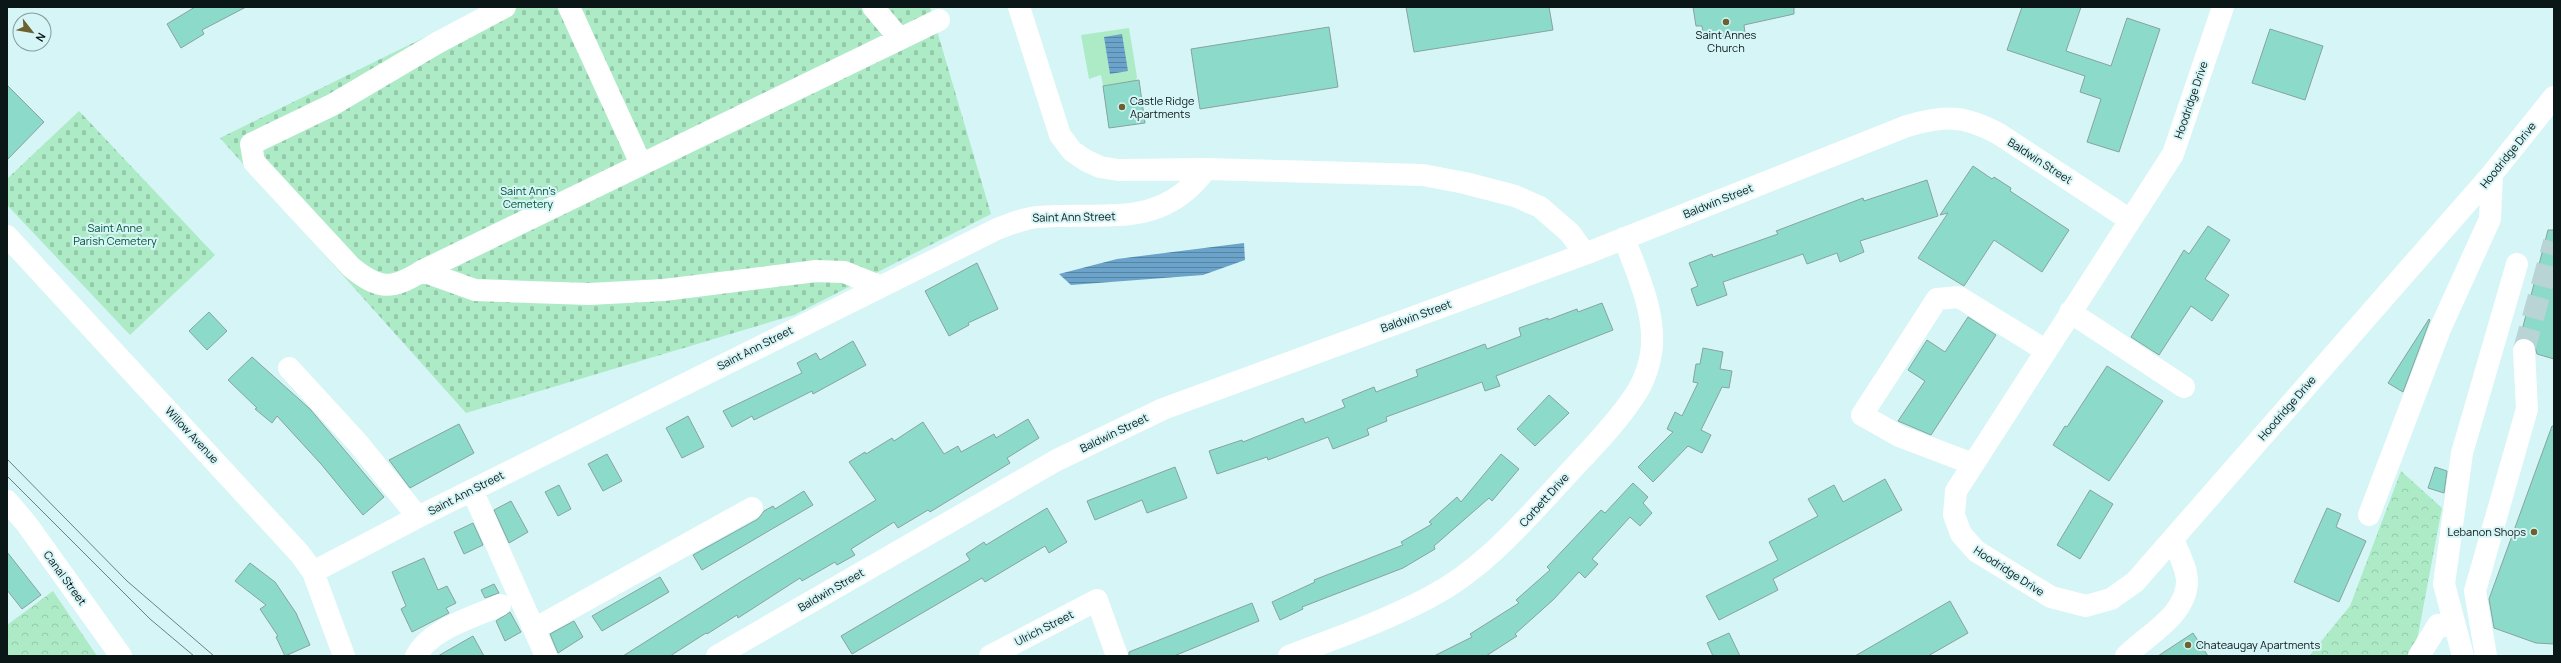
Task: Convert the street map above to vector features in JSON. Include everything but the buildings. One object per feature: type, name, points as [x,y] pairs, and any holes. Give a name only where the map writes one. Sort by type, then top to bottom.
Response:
[{"type":"street","points":[[505,7],[437,43],[332,105],[251,144],[254,162],[350,268],[366,280],[384,286],[403,283],[422,271],[899,38],[939,20]]},
{"type":"street","points":[[569,7],[641,164]]},
{"type":"street","points":[[874,7],[899,38]]},
{"type":"street","points":[[1018,7],[1060,135],[1072,151],[1100,167],[1118,170],[1206,168],[1423,175],[1465,182],[1515,196],[1540,207],[1570,233],[1585,254]]},
{"type":"street","name":"Hoodridge Drive","points":[[2223,7],[2173,154],[2045,350],[1956,491],[1954,515],[1961,534],[1976,551],[2051,598],[2086,606],[2111,599],[2135,582],[2492,174],[2554,97]]},
{"type":"street","name":"Baldwin Street","points":[[717,656],[1057,460],[1163,409],[1585,254],[1907,126],[1931,119],[1953,117],[1977,122],[1999,134],[2130,220]]},
{"type":"street","name":"Saint Ann Street","points":[[313,572],[418,517],[879,286],[997,229],[1022,219],[1039,217],[1122,216],[1155,210],[1176,199],[1194,185],[1206,168]]},
{"type":"street","points":[[2368,515],[2440,329],[2490,219],[2492,174]]},
{"type":"street","name":"Willow Avenue","points":[[7,236],[300,554],[313,572],[344,656]]},
{"type":"street","name":"Corbett Drive","points":[[1289,656],[1359,629],[1430,597],[1466,575],[1502,545],[1598,440],[1634,397],[1647,370],[1652,343],[1648,312],[1624,238]]},
{"type":"street","points":[[2463,656],[2444,584],[2462,453],[2517,264]]},
{"type":"street","points":[[422,271],[475,290],[589,294],[664,290],[816,271],[844,272],[879,286]]},
{"type":"street","points":[[1973,464],[1899,436],[1862,415],[1937,299],[1959,297],[2045,350]]},
{"type":"street","points":[[2070,312],[2184,387]]},
{"type":"street","points":[[2486,656],[2475,591],[2527,409],[2524,350]]},
{"type":"street","points":[[289,368],[357,442],[418,517]]},
{"type":"street","points":[[472,490],[546,656]]},
{"type":"street","name":"Canal Street","points":[[7,501],[26,523],[121,656]]},
{"type":"street","points":[[534,629],[752,508]]},
{"type":"street","points":[[2126,656],[2142,640],[2154,633],[2180,606],[2187,583],[2173,539]]},
{"type":"street","name":"Ulrich Street","points":[[990,656],[1097,600],[1117,656]]},
{"type":"street","points":[[416,656],[422,646],[444,630],[500,605]]},
{"type":"street","points":[[2419,656],[2438,625],[2455,627]]},
{"type":"green space","name":"Saint Ann's Cemetery","points":[[486,7],[930,7],[991,214],[794,315],[466,413],[220,138]]},
{"type":"green space","points":[[1129,28],[1137,77],[1136,81],[1103,86],[1101,75],[1089,79],[1081,35]]},
{"type":"green space","name":"Saint Anne Parish Cemetery","points":[[79,111],[215,255],[130,335],[7,205],[7,179]]},
{"type":"green space","points":[[2401,471],[2442,508],[2415,651],[2412,656],[2309,656],[2350,606]]},
{"type":"green space","points":[[53,591],[97,656],[7,656],[7,625]]},
{"type":"water","points":[[1122,34],[1128,71],[1110,74],[1104,37]]},
{"type":"water","points":[[1244,243],[1245,260],[1203,275],[1071,285],[1059,274],[1117,259]]},
{"type":"tunnel","points":[[2524,350],[2554,242]]},
{"type":"tram line","points":[[7,459],[127,581],[214,656]]},
{"type":"tram line","points":[[7,476],[150,619],[194,656]]},
{"type":"place","name":"Saint Annes Church","points":[[1726,22]]},
{"type":"place","name":"Castle Ridge Apartments","points":[[1122,107]]},
{"type":"place","name":"Lebanon Shops","points":[[2534,532]]},
{"type":"place","name":"Chateaugay Apartments","points":[[2188,645]]}]
